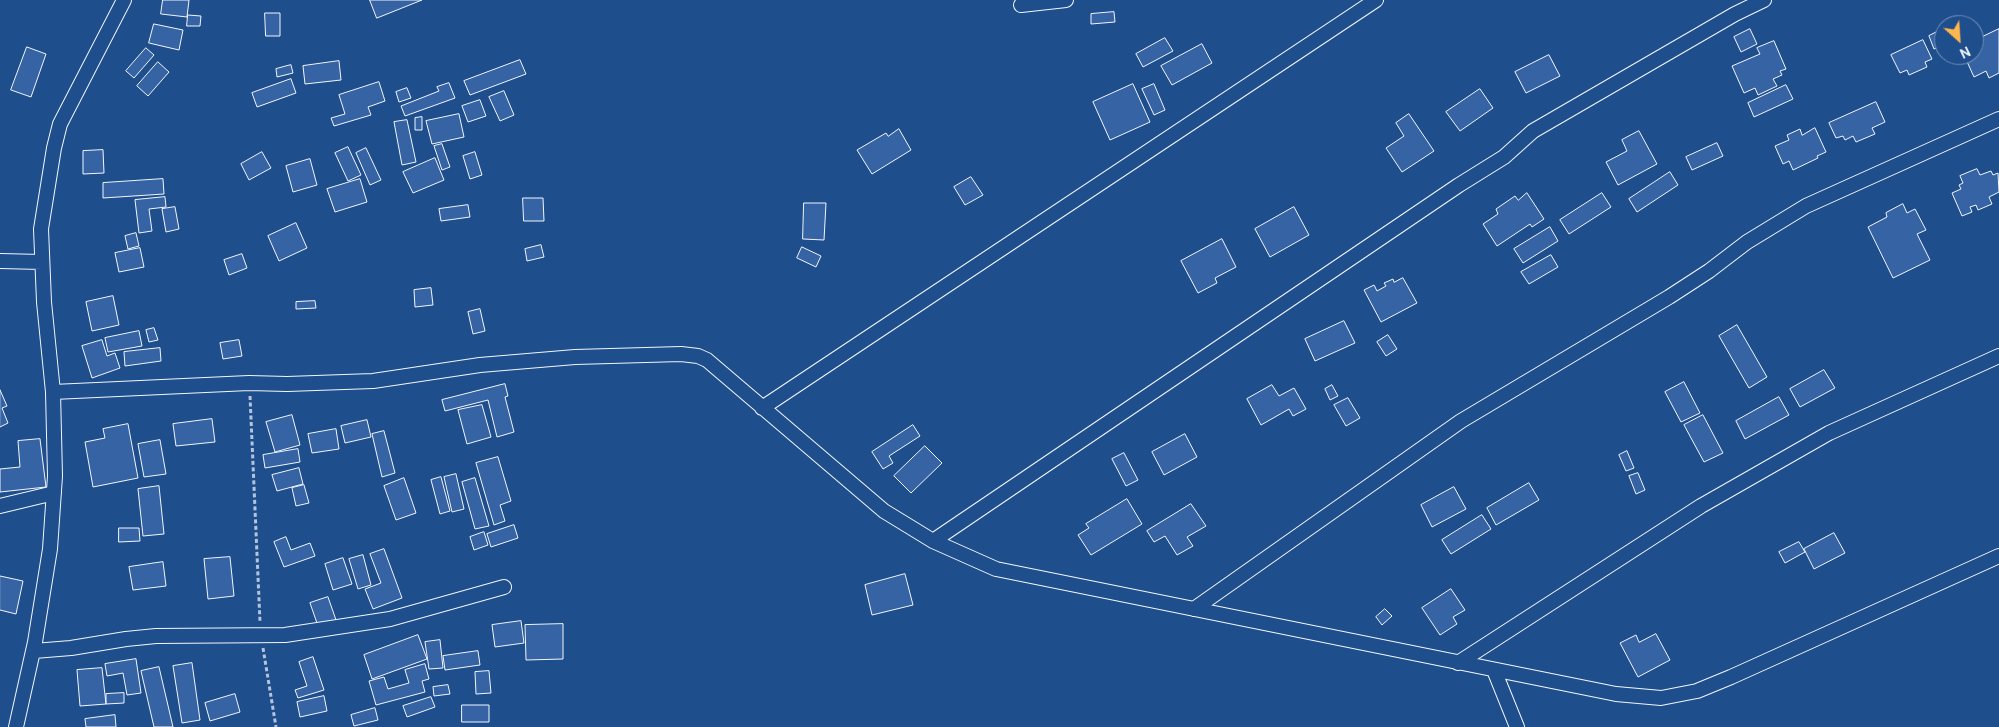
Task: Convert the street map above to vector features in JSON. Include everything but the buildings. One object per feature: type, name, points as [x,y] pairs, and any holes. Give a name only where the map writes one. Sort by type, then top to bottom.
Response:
[{"type":"street","points":[[16,727],[34,651],[50,549],[54,493],[53,392],[44,302],[42,229],[54,148],[60,124],[124,0]]},
{"type":"street","points":[[1021,4],[1066,0]]},
{"type":"street","points":[[762,408],[1376,0]]},
{"type":"street","points":[[933,541],[1442,196],[1504,157],[1533,131],[1735,14],[1764,0]]},
{"type":"street","points":[[1194,609],[1461,421],[1669,297],[1709,271],[1747,242],[1806,206],[1999,119]]},
{"type":"street","points":[[0,261],[42,262]]},
{"type":"street","points":[[53,392],[249,383],[296,384],[373,381],[480,365],[575,357],[681,354],[698,356],[706,360],[884,511],[933,541],[996,569],[1616,694],[1661,698],[1697,691],[1740,673],[1999,556]]},
{"type":"street","points":[[1458,662],[1701,506],[1829,433],[1999,356]]},
{"type":"street","points":[[0,506],[54,493]]},
{"type":"street","points":[[34,651],[71,648],[126,638],[156,636],[261,637],[285,635],[390,619],[504,587]]},
{"type":"street","points":[[1494,670],[1517,727]]},
{"type":"path","points":[[249,383],[261,637],[276,727]]}]
